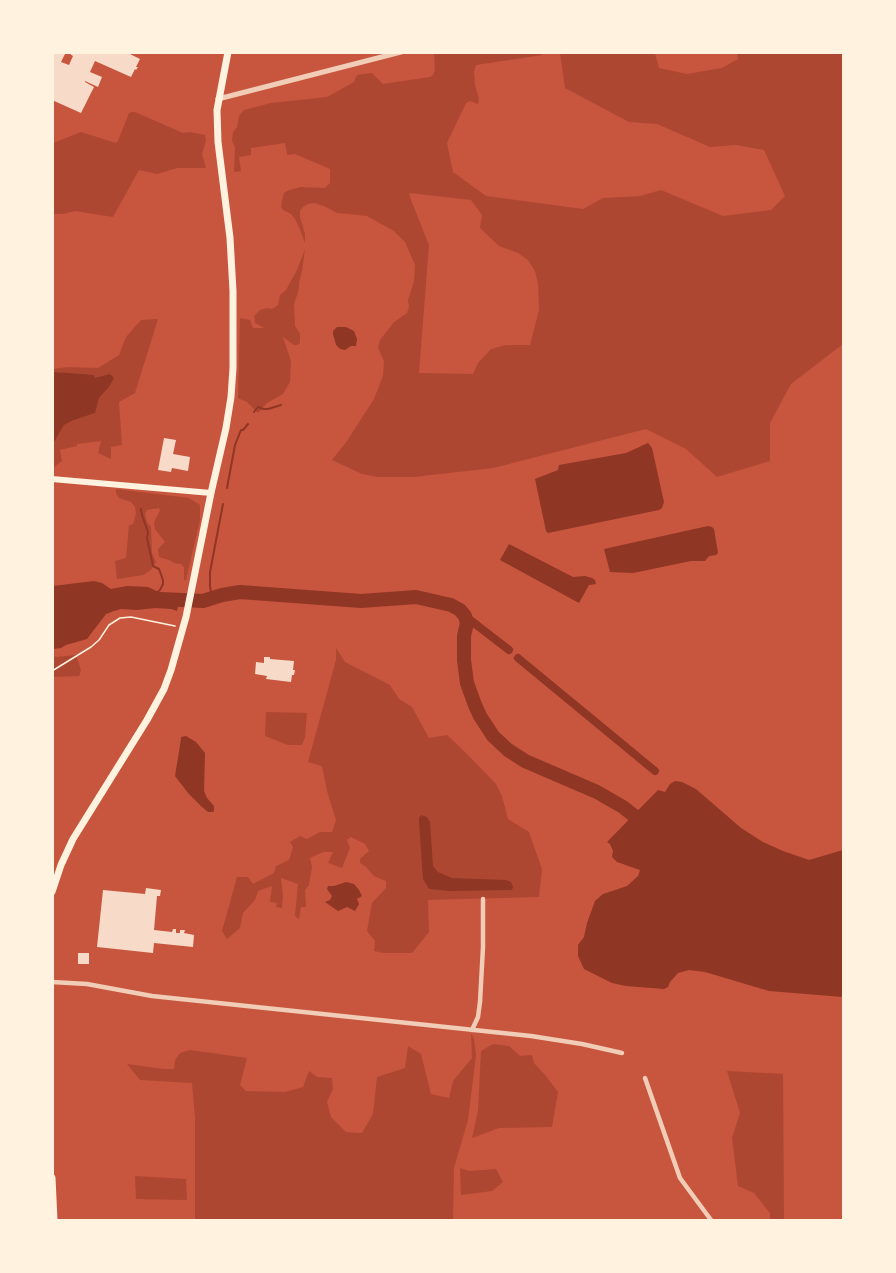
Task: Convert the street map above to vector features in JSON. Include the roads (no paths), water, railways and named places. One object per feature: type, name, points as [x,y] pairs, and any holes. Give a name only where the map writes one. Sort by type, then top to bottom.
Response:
[{"type":"main road","points":[[52,892],[61,865],[77,832],[147,720],[164,688],[176,657],[186,617],[229,410],[234,342],[231,257],[218,142],[217,110],[228,52]]},
{"type":"main road","points":[[52,479],[211,493]]},
{"type":"main road","points":[[52,1178],[54,1221]]},
{"type":"street","points":[[218,99],[401,52]]},
{"type":"street","points":[[472,1030],[478,1017],[480,1002],[483,899]]},
{"type":"street","points":[[52,982],[87,984],[163,998],[553,1039],[622,1053]]},
{"type":"street","points":[[645,1078],[680,1178],[711,1221]]},
{"type":"waterway","points":[[254,412],[258,407],[268,409],[281,405]]},
{"type":"waterway","points":[[227,488],[235,445],[241,430],[248,424]]},
{"type":"waterway","points":[[212,599],[210,572],[223,504]]},
{"type":"waterway","points":[[141,509],[148,532],[147,538],[153,566],[159,569],[163,580],[160,590],[155,594]]},
{"type":"waterway","points":[[161,599],[203,601],[240,592],[361,601],[416,597],[451,605],[465,616],[467,623],[464,636],[464,660],[467,683],[480,716],[493,736],[525,761],[597,792],[623,807],[646,825]]},
{"type":"waterway","points":[[465,616],[509,650]]},
{"type":"waterway","points":[[518,658],[655,771]]}]
